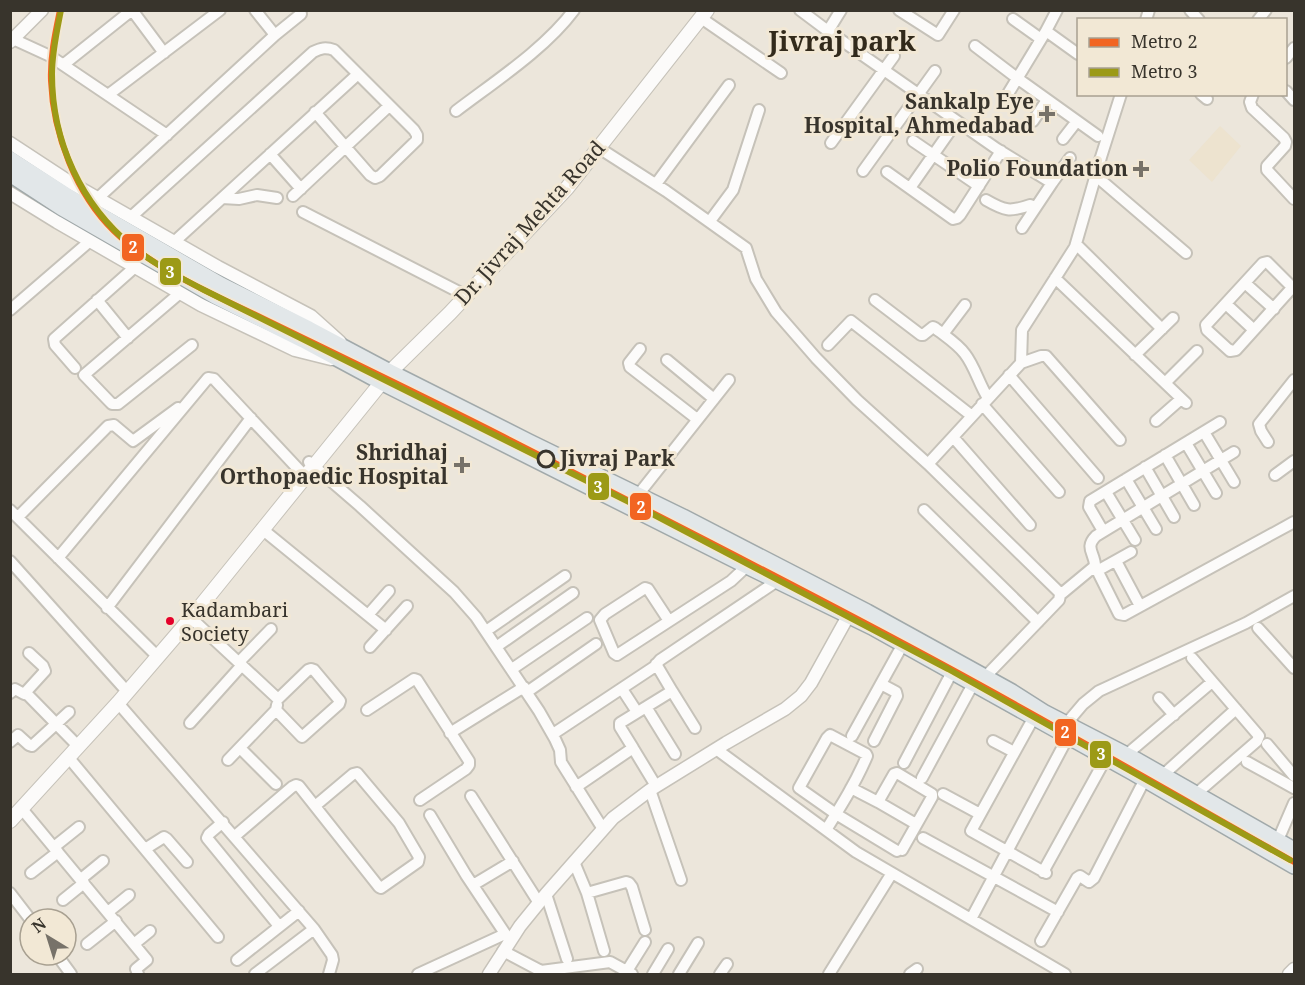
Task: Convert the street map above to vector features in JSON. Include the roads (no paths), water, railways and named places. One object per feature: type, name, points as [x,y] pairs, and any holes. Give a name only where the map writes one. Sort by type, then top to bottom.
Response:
[{"type":"main road","name":"Dr. Jivraj Mehta Road","points":[[383,376],[450,313],[567,188],[702,13]]},
{"type":"main road","points":[[10,821],[16,810],[74,742],[180,623],[266,513],[308,467],[383,376],[559,187],[702,13]]},
{"type":"main road","points":[[10,159],[69,197],[306,335],[383,376],[747,566],[777,581],[852,611],[952,672],[1012,692],[1106,758],[1294,866]]},
{"type":"main road","points":[[10,174],[62,208],[215,296],[306,335]]},
{"type":"main road","points":[[383,376],[638,495],[979,680],[1034,717],[1126,755],[1294,850]]},
{"type":"main road","points":[[16,810],[69,758],[191,618],[308,467]]},
{"type":"street","points":[[42,10],[12,40],[50,56],[168,135]]},
{"type":"street","points":[[63,65],[132,10],[164,53]]},
{"type":"street","points":[[108,95],[220,10]]},
{"type":"street","points":[[255,10],[276,35]]},
{"type":"street","points":[[456,111],[519,63],[562,26],[574,10]]},
{"type":"street","points":[[800,10],[918,95],[1052,183]]},
{"type":"street","points":[[828,31],[841,10]]},
{"type":"street","points":[[899,10],[938,35],[954,10]]},
{"type":"street","points":[[1003,102],[1057,10]]},
{"type":"street","points":[[702,13],[781,73]]},
{"type":"street","points":[[98,198],[301,14]]},
{"type":"street","points":[[1013,19],[1077,53]]},
{"type":"street","points":[[975,46],[1098,136]]},
{"type":"street","points":[[131,217],[320,48],[327,47],[334,50],[414,130],[417,140],[380,176],[375,178],[315,112]]},
{"type":"street","points":[[831,143],[894,56]]},
{"type":"street","points":[[863,171],[934,71]]},
{"type":"street","points":[[174,242],[357,74]]},
{"type":"street","points":[[656,184],[729,85]]},
{"type":"street","points":[[1021,363],[1022,330],[1073,252],[1120,96]]},
{"type":"street","points":[[1252,96],[1250,102],[1252,108],[1286,142],[1267,166],[1267,170],[1294,199]]},
{"type":"street","points":[[1033,121],[1047,100]]},
{"type":"street","points":[[270,154],[297,193],[389,106]]},
{"type":"street","points":[[710,221],[733,190],[759,110]]},
{"type":"street","points":[[910,188],[957,121]]},
{"type":"street","points":[[1063,140],[1077,121]]},
{"type":"street","points":[[913,141],[979,186]]},
{"type":"street","points":[[10,143],[71,183],[218,267],[311,316],[350,358]]},
{"type":"street","points":[[599,148],[656,184],[746,248],[756,279],[776,312],[789,328],[856,400],[928,464],[1060,595]]},
{"type":"street","points":[[887,172],[953,219],[960,215],[1001,151]]},
{"type":"street","points":[[1022,228],[1070,158]]},
{"type":"street","points":[[1096,176],[1186,253]]},
{"type":"street","points":[[10,194],[201,305],[295,350],[350,358]]},
{"type":"street","points":[[222,198],[239,199],[257,195],[277,198]]},
{"type":"street","points":[[986,200],[1008,211],[1030,205],[1036,207]]},
{"type":"street","points":[[303,212],[459,292]]},
{"type":"street","points":[[10,310],[90,241]]},
{"type":"street","points":[[1076,244],[1162,329]]},
{"type":"street","points":[[1267,262],[1291,286],[1291,290],[1236,350],[1230,351],[1207,330],[1206,326],[1245,283],[1263,263],[1267,262]]},
{"type":"street","points":[[75,368],[55,345],[54,339],[135,267]]},
{"type":"street","points":[[1055,278],[1184,401],[1156,421]]},
{"type":"street","points":[[1245,283],[1274,309]]},
{"type":"street","points":[[180,293],[84,375],[112,404],[118,404],[192,345]]},
{"type":"street","points":[[1285,296],[1294,305]]},
{"type":"street","points":[[97,300],[128,338]]},
{"type":"street","points":[[875,300],[922,335],[933,327],[964,352],[982,389],[985,401],[1059,492]]},
{"type":"street","points":[[943,334],[965,304]]},
{"type":"street","points":[[1226,304],[1254,330]]},
{"type":"street","points":[[1136,355],[1173,318]]},
{"type":"street","points":[[828,345],[851,321],[972,416]]},
{"type":"street","points":[[640,349],[628,363],[630,367],[698,419]]},
{"type":"street","points":[[1165,383],[1197,351]]},
{"type":"street","points":[[928,464],[1021,363],[1041,356],[1046,356],[1120,440]]},
{"type":"street","points":[[667,360],[714,399]]},
{"type":"street","points":[[1009,375],[1098,478]]},
{"type":"street","points":[[58,558],[211,377],[251,418],[308,467],[360,506],[454,592],[476,617],[526,689],[553,734],[560,750],[561,762],[603,830]]},
{"type":"street","points":[[638,495],[729,380]]},
{"type":"street","points":[[1268,442],[1259,424],[1294,380]]},
{"type":"street","points":[[153,652],[14,514],[108,426],[114,425],[131,441],[135,440],[192,398]]},
{"type":"street","points":[[107,608],[251,418]]},
{"type":"street","points":[[1103,531],[1089,507],[1090,501],[1220,422]]},
{"type":"street","points":[[1204,432],[1234,482]]},
{"type":"street","points":[[953,437],[1030,525]]},
{"type":"street","points":[[1186,443],[1216,493]]},
{"type":"street","points":[[1234,452],[1103,531],[1090,543],[1096,568],[1119,614],[1124,615],[1294,522]]},
{"type":"street","points":[[1165,455],[1194,505]]},
{"type":"street","points":[[1275,475],[1294,461]]},
{"type":"street","points":[[1145,468],[1174,517]]},
{"type":"street","points":[[1126,479],[1156,529]]},
{"type":"street","points":[[1106,492],[1135,540]]},
{"type":"street","points":[[924,510],[1038,622]]},
{"type":"street","points":[[262,529],[386,630]]},
{"type":"street","points":[[922,778],[979,680],[1059,600],[1060,595],[1096,568],[1116,561],[1131,552]]},
{"type":"street","points":[[1116,561],[1140,606]]},
{"type":"street","points":[[12,566],[123,687]]},
{"type":"street","points":[[669,621],[648,589],[645,588],[605,614],[600,620],[614,653],[617,655],[731,581],[747,566]]},
{"type":"street","points":[[486,632],[565,576]]},
{"type":"street","points":[[553,734],[777,581]]},
{"type":"street","points":[[368,615],[389,591]]},
{"type":"street","points":[[496,647],[573,593]]},
{"type":"street","points":[[971,919],[1067,730],[1083,704],[1099,692],[1246,623],[1294,596]]},
{"type":"street","points":[[370,647],[407,606]]},
{"type":"street","points":[[489,975],[506,942],[613,818],[653,788],[786,710],[801,696],[852,611]]},
{"type":"street","points":[[191,618],[240,663],[277,705],[302,737],[340,701],[314,670],[308,670],[277,705],[240,748],[228,760]]},
{"type":"street","points":[[512,669],[587,618]]},
{"type":"street","points":[[1258,628],[1294,668]]},
{"type":"street","points":[[190,723],[271,629]]},
{"type":"street","points":[[852,736],[903,644]]},
{"type":"street","points":[[450,733],[596,645]]},
{"type":"street","points":[[26,693],[45,671],[43,666],[29,653]]},
{"type":"street","points":[[1191,658],[1258,734],[1259,738],[1196,794]]},
{"type":"street","points":[[656,664],[695,728]]},
{"type":"street","points":[[904,763],[952,672]]},
{"type":"street","points":[[367,710],[417,680],[469,761],[466,769],[420,800]]},
{"type":"street","points":[[1126,755],[1212,682]]},
{"type":"street","points":[[874,741],[897,696],[896,692],[881,684]]},
{"type":"street","points":[[10,693],[15,689],[22,694],[26,693],[74,742]]},
{"type":"street","points":[[622,689],[641,709],[675,754]]},
{"type":"street","points":[[672,691],[619,725],[653,788],[681,880]]},
{"type":"street","points":[[1159,698],[1174,715]]},
{"type":"street","points":[[118,703],[314,929],[332,955],[329,975]]},
{"type":"street","points":[[1162,775],[1236,710]]},
{"type":"street","points":[[10,742],[18,735],[32,746],[69,712]]},
{"type":"street","points":[[1034,717],[971,832],[1044,872],[1106,758]]},
{"type":"street","points":[[826,830],[836,814],[851,788],[867,756],[833,735],[829,736],[799,786],[801,790],[836,814],[899,850],[932,795],[897,773],[894,774],[878,802]]},
{"type":"street","points":[[993,741],[1014,752]]},
{"type":"street","points":[[1267,744],[1294,776]]},
{"type":"street","points":[[240,748],[276,784]]},
{"type":"street","points":[[576,787],[633,748]]},
{"type":"street","points":[[716,749],[856,852],[1065,975]]},
{"type":"street","points":[[69,758],[218,937]]},
{"type":"street","points":[[1247,762],[1294,788]]},
{"type":"street","points":[[235,836],[292,787],[299,786],[379,887],[381,888],[418,862],[419,859],[399,824],[357,773],[315,806]]},
{"type":"street","points":[[1041,941],[1077,878],[1080,876],[1090,882],[1094,878],[1145,779]]},
{"type":"street","points":[[851,788],[916,824]]},
{"type":"street","points":[[943,794],[980,814]]},
{"type":"street","points":[[471,796],[513,861],[542,898],[567,959]]},
{"type":"street","points":[[1278,840],[1294,803]]},
{"type":"street","points":[[16,810],[56,849],[147,960],[136,969],[138,975]]},
{"type":"street","points":[[430,815],[506,942],[541,971],[610,962],[628,974],[645,942]]},
{"type":"street","points":[[223,822],[207,837],[279,926]]},
{"type":"street","points":[[32,873],[79,827]]},
{"type":"street","points":[[146,849],[164,837],[187,862]]},
{"type":"street","points":[[923,838],[1058,912]]},
{"type":"street","points":[[63,900],[103,861]]},
{"type":"street","points":[[473,885],[513,861]]},
{"type":"street","points":[[573,862],[587,893],[604,951]]},
{"type":"street","points":[[829,975],[892,873]]},
{"type":"street","points":[[587,893],[629,883],[645,930]]},
{"type":"street","points":[[10,893],[21,907]]},
{"type":"street","points":[[108,912],[129,895]]},
{"type":"street","points":[[237,960],[299,911]]},
{"type":"street","points":[[87,944],[116,921]]},
{"type":"street","points":[[255,975],[314,929]]},
{"type":"street","points":[[134,944],[150,931]]},
{"type":"street","points":[[418,975],[506,942]]},
{"type":"street","points":[[679,975],[698,943]]},
{"type":"street","points":[[652,975],[668,949]]},
{"type":"street","points":[[720,975],[727,964]]},
{"type":"street","points":[[1289,975],[1294,969]]},
{"type":"metro line","name":"2","points":[[60,10],[52,54],[51,81],[56,122],[69,162],[88,199],[100,216],[130,245],[147,257],[205,291],[469,419],[837,608],[1036,716],[1294,862]]},
{"type":"metro line","name":"3","points":[[61,10],[52,74],[53,99],[64,147],[73,170],[98,212],[133,247],[149,259],[204,290],[635,505],[948,669],[1290,860]]},
{"type":"place","name":"Sankalp Eye Hospital, Ahmedabad","points":[[1047,114]]},
{"type":"place","name":"Polio Foundation","points":[[1141,169]]},
{"type":"place","name":"Jivraj Park","points":[[546,459]]},
{"type":"place","name":"Shridhaj Orthopaedic Hospital","points":[[462,465]]},
{"type":"place","name":"Kadambari Society","points":[[170,621]]},
{"type":"district","name":"Jivraj park","points":[[842,42]]}]
